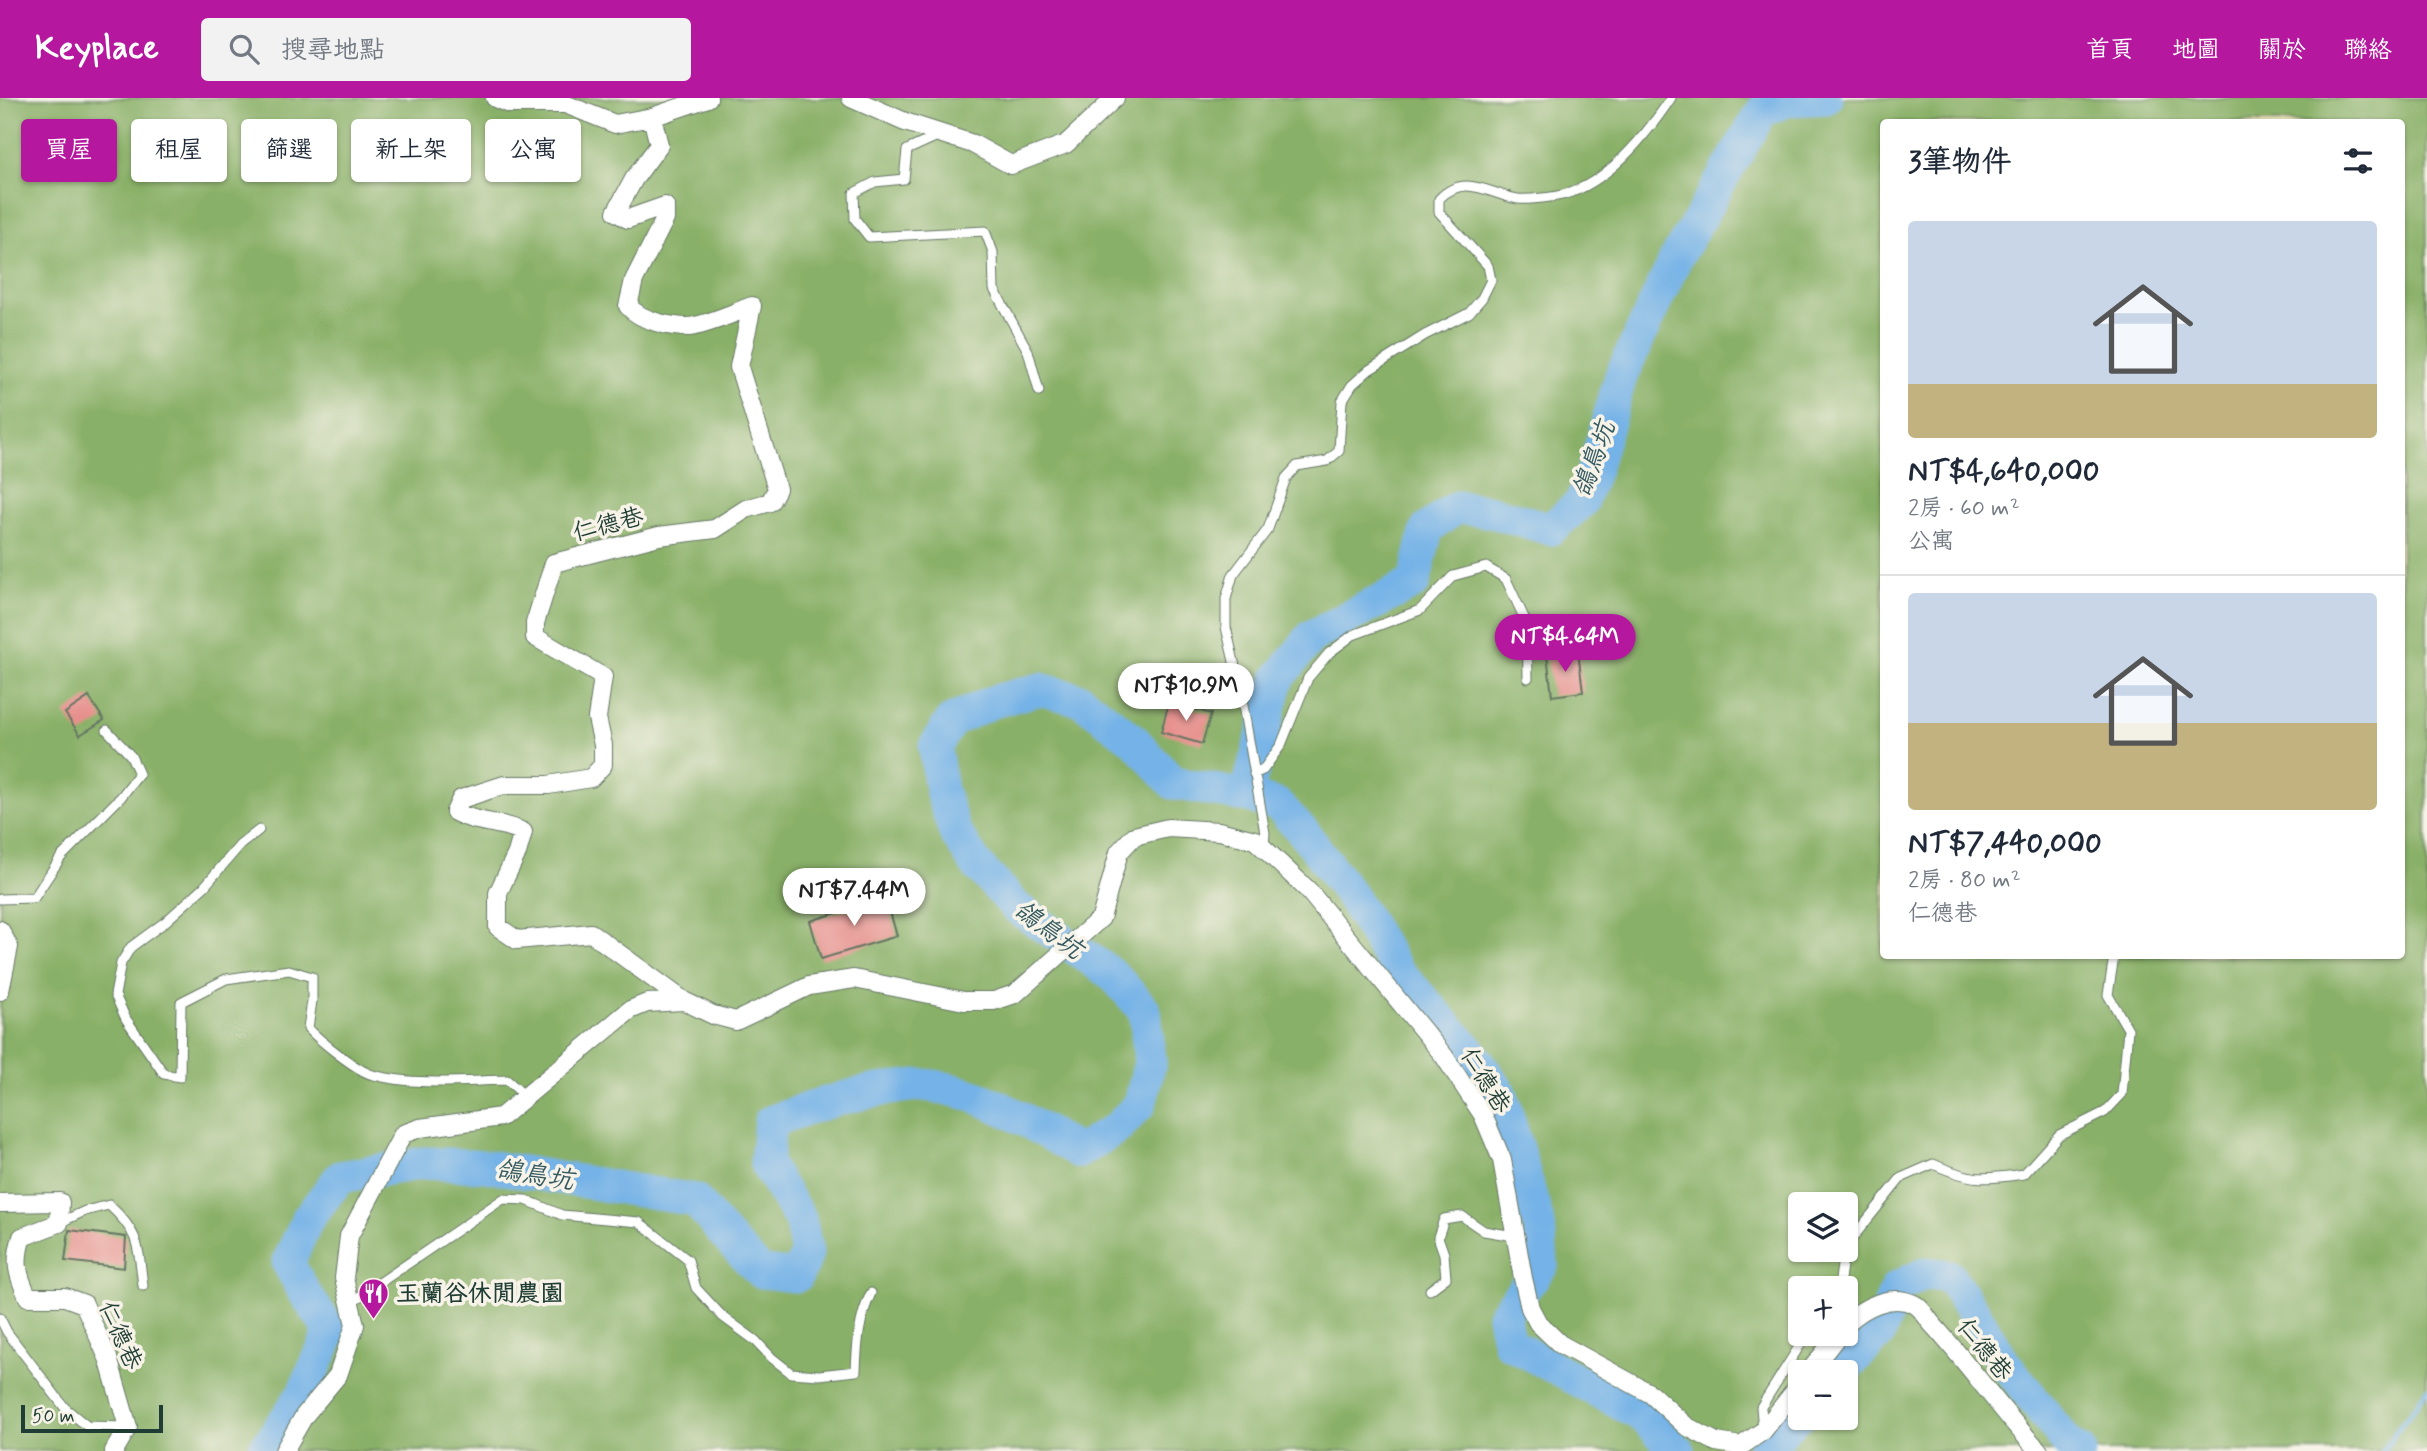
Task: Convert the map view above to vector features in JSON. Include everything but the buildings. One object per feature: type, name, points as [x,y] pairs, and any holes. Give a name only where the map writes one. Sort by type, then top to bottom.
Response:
[{"type":"street","points":[[495,98],[509,104],[565,104],[615,124],[652,117],[708,98]]},
{"type":"street","points":[[851,98],[905,122],[974,144],[1011,165],[1066,144],[1115,98]]},
{"type":"street","name":"仁德巷","points":[[652,117],[659,145],[634,179],[616,212],[628,219],[665,206],[665,219],[634,280],[628,306],[646,320],[690,327],[752,306],[739,367],[776,489],[771,502],[746,509],[715,529],[659,536],[554,563],[535,623],[535,637],[603,677],[597,718],[603,745],[603,765],[591,778],[548,785],[504,785],[461,799],[455,812],[467,819],[510,826],[523,832],[517,853],[498,893],[498,927],[517,940],[591,933],[684,1001],[713,1015],[736,1021],[809,986],[854,979],[964,1001],[994,1002],[1015,994],[1101,918],[1119,852],[1134,836],[1168,828],[1219,831],[1265,841],[1317,900],[1444,1056],[1483,1115],[1502,1160],[1523,1278],[1530,1308],[1538,1323],[1560,1344],[1651,1394],[1686,1426],[1716,1442],[1741,1446],[1763,1431],[1788,1399]]},
{"type":"street","points":[[0,930],[9,947],[0,991]]},
{"type":"street","name":"仁德巷","points":[[350,1303],[344,1278],[349,1236],[403,1134],[420,1128],[500,1117],[630,1010],[647,1003],[684,1001]]},
{"type":"street","points":[[0,1203],[60,1202],[59,1223]]},
{"type":"street","name":"仁德巷","points":[[59,1223],[22,1237],[15,1257],[22,1284],[28,1297],[65,1297],[83,1304],[108,1358],[128,1427]]},
{"type":"street","name":"仁德巷","points":[[1858,1314],[1867,1307],[1887,1300],[1915,1304],[2039,1451]]},
{"type":"street","points":[[284,1451],[304,1416],[338,1375],[355,1325],[350,1303]]},
{"type":"street","points":[[1818,1360],[1830,1346]]},
{"type":"street","points":[[114,1451],[128,1427]]},
{"type":"lane","points":[[1265,841],[1240,688],[1226,627],[1226,599],[1233,575],[1268,529],[1286,478],[1297,466],[1327,461],[1339,451],[1342,401],[1352,385],[1369,370],[1424,335],[1469,313],[1482,298],[1491,280],[1488,266],[1439,212],[1439,199],[1445,192],[1471,184],[1519,199],[1566,194],[1594,181],[1635,146],[1650,130],[1671,98]]},
{"type":"lane","points":[[942,134],[906,150],[904,179],[875,183],[854,193],[855,219],[869,237],[985,231],[993,253],[994,289],[1028,351],[1039,391]]},
{"type":"lane","points":[[1254,774],[1263,770],[1281,745],[1308,678],[1329,653],[1353,635],[1420,610],[1453,576],[1486,566],[1506,579],[1527,624],[1528,678]]},
{"type":"lane","points":[[0,899],[34,898],[61,857],[121,797],[139,774],[131,756],[107,730]]},
{"type":"lane","points":[[258,830],[240,845],[204,887],[165,922],[131,947],[121,963],[115,996],[126,1019],[164,1074],[180,1077],[181,1002],[226,979],[289,970],[312,977],[308,1028],[318,1040],[370,1074],[430,1082],[507,1080],[526,1097]]},
{"type":"lane","points":[[1858,1232],[1902,1178],[1933,1164],[1959,1175],[1985,1180],[2024,1174],[2059,1135],[2105,1112],[2122,1094],[2128,1029],[2108,995],[2114,959]]},
{"type":"lane","points":[[350,1303],[503,1199],[526,1200],[562,1215],[639,1222],[688,1260],[696,1288],[722,1316],[792,1373],[819,1375],[856,1371],[862,1312],[871,1293]]},
{"type":"lane","points":[[59,1223],[85,1211],[109,1205],[125,1220],[136,1237],[144,1286]]},
{"type":"lane","points":[[1430,1290],[1446,1278],[1444,1254],[1438,1237],[1444,1219],[1462,1216],[1484,1231],[1514,1236]]},
{"type":"lane","points":[[0,1318],[7,1332],[65,1408],[87,1426],[128,1427]]},
{"type":"lane","points":[[1763,1431],[1761,1407],[1799,1346]]},
{"type":"green space","points":[[0,98],[2427,98],[2427,1451],[0,1451]]},
{"type":"waterway","points":[[1762,111],[1763,98]]},
{"type":"waterway","name":"鴿鳥坑","points":[[1246,796],[1278,679],[1312,636],[1414,583],[1427,529],[1457,507],[1492,512],[1550,529],[1581,503],[1594,469],[1621,376],[1676,258],[1762,111],[1788,100],[1826,98]]},
{"type":"waterway","name":"鴿鳥坑","points":[[263,1451],[303,1394],[331,1331],[288,1263],[308,1218],[340,1177],[424,1163],[486,1166],[695,1200],[761,1272],[797,1276],[807,1253],[800,1219],[766,1164],[770,1122],[847,1097],[921,1085],[984,1100],[1079,1152],[1118,1127],[1140,1104],[1150,1062],[1145,1011],[1113,975],[1017,908],[976,864],[955,832],[941,790],[935,747],[951,721],[992,702],[1040,689],[1081,700],[1134,740],[1173,783],[1246,796],[1278,805],[1305,834],[1351,896],[1397,971],[1472,1053],[1502,1096],[1539,1226],[1542,1265],[1503,1316],[1509,1343],[1639,1414],[1679,1451]]},
{"type":"waterway","points":[[1853,1360],[1879,1334],[1897,1287],[1926,1273],[1949,1276],[2000,1357],[2070,1446],[2080,1451]]},
{"type":"waterway","points":[[2382,1451],[2427,1389]]},
{"type":"waterway","points":[[1763,1451],[1788,1426]]},
{"type":"place","name":"玉蘭谷休閒農園","points":[[373,1320]]}]
